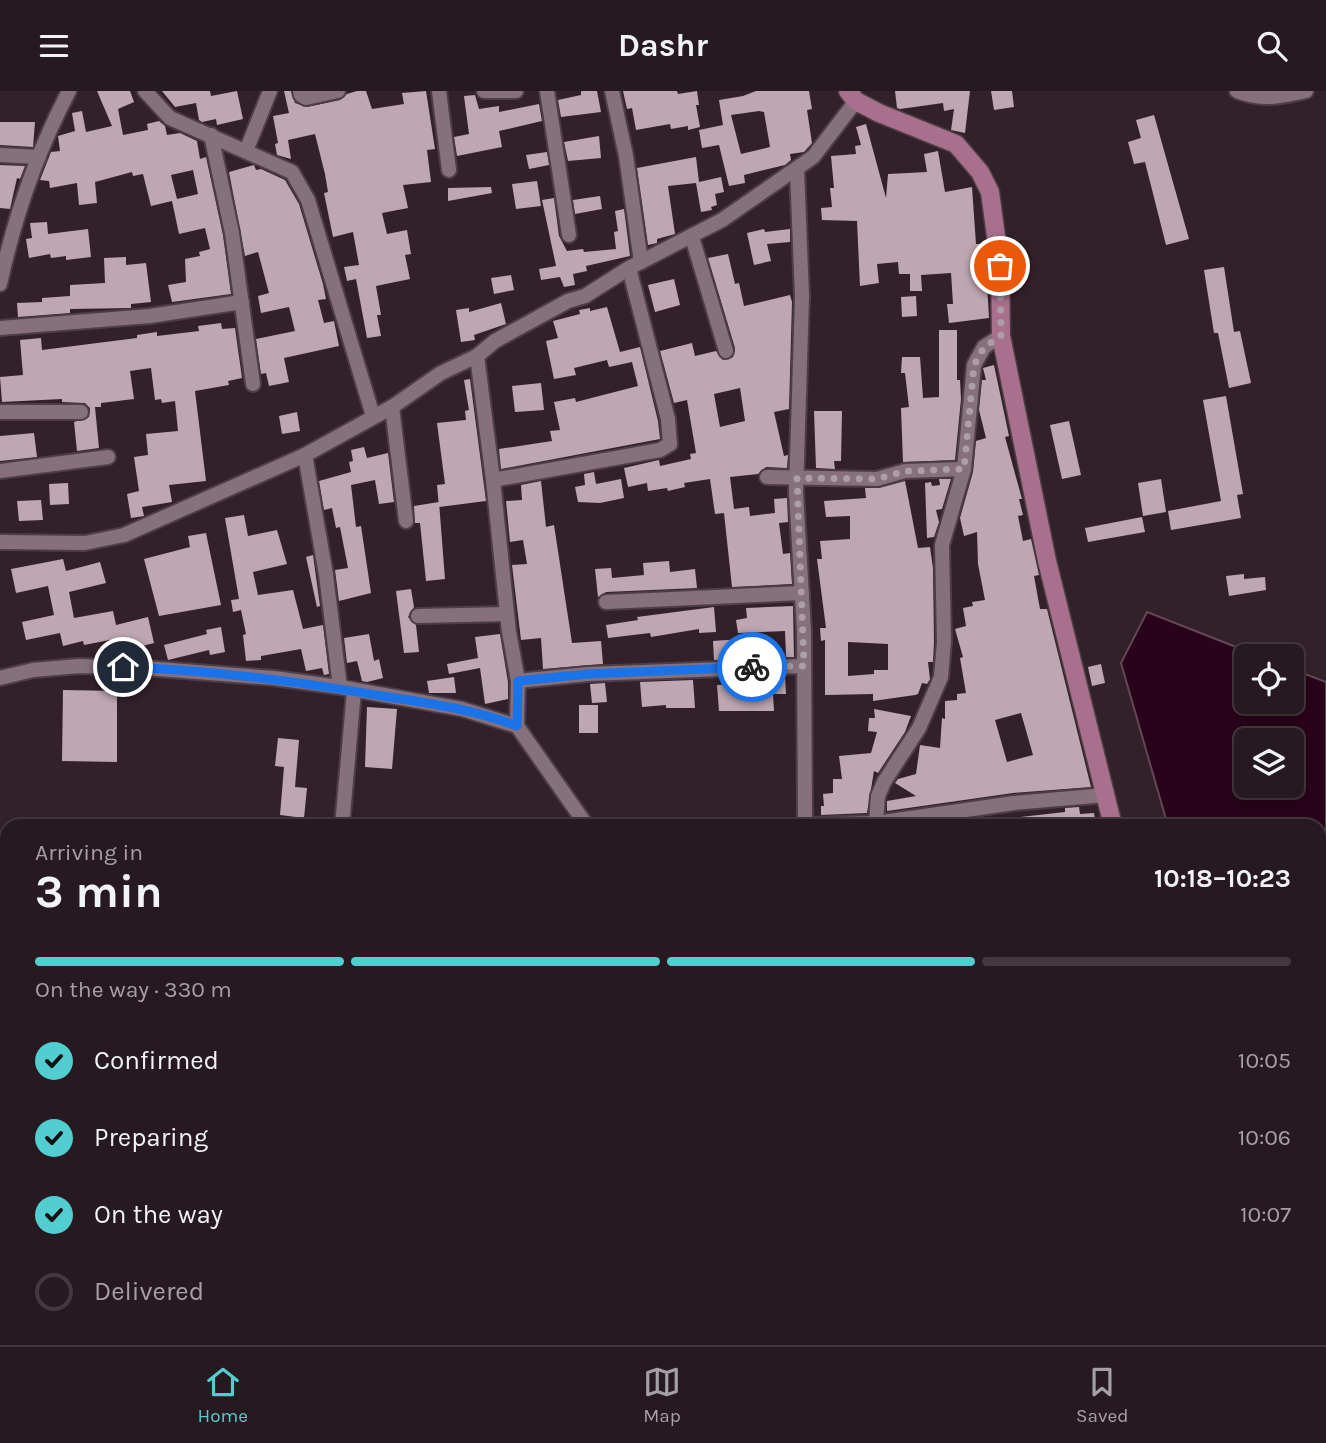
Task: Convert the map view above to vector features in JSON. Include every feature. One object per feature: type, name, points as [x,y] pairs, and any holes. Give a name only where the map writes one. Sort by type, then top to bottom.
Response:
[{"type":"main road","points":[[852,96],[879,113],[956,144],[980,171],[990,192],[1000,266],[1001,336],[1047,561],[1111,819]]},
{"type":"street","points":[[0,281],[39,157],[69,91]]},
{"type":"street","points":[[145,91],[170,118],[292,172],[308,200],[373,416]]},
{"type":"street","points":[[246,151],[270,91]]},
{"type":"street","points":[[300,91],[306,98],[338,91]]},
{"type":"street","points":[[439,91],[449,170]]},
{"type":"street","points":[[484,91],[516,91]]},
{"type":"street","points":[[547,91],[569,235]]},
{"type":"street","points":[[494,480],[660,450],[670,444],[668,419],[635,265],[626,156],[612,91]]},
{"type":"street","points":[[1237,91],[1252,98],[1279,97],[1306,91]]},
{"type":"street","points":[[0,542],[85,544],[124,535],[305,454],[392,407],[441,373],[477,356],[495,341],[568,302],[585,296],[635,265],[692,237],[797,169],[830,138],[852,96]]},
{"type":"street","points":[[211,135],[232,233],[253,384]]},
{"type":"street","points":[[0,155],[39,157]]},
{"type":"street","points":[[797,169],[802,297],[797,478],[804,666],[805,819]]},
{"type":"street","points":[[692,237],[726,351]]},
{"type":"street","points":[[0,328],[150,316],[242,302]]},
{"type":"street","points":[[876,819],[878,796],[884,782],[919,728],[941,677],[944,642],[942,545],[964,469],[974,365],[984,347],[1001,336]]},
{"type":"street","points":[[477,356],[494,480],[507,614],[518,681],[517,726],[582,819]]},
{"type":"street","points":[[392,407],[406,521]]},
{"type":"street","points":[[0,412],[80,412]]},
{"type":"street","points":[[305,454],[347,689],[342,819]]},
{"type":"street","points":[[0,471],[108,457]]},
{"type":"street","points":[[767,477],[877,479],[905,471],[964,469]]},
{"type":"street","points":[[606,602],[802,593]]},
{"type":"street","points":[[418,616],[507,614]]},
{"type":"street","points":[[0,678],[33,670],[79,666],[207,672],[347,689],[462,709],[517,726]]},
{"type":"street","points":[[518,681],[601,673],[804,666]]},
{"type":"street","points":[[904,819],[1014,803],[1106,796]]},
{"type":"shaded area","points":[[1147,612],[1234,646],[1234,714],[1304,714],[1304,674],[1326,682],[1326,819],[1166,819],[1121,663]]},
{"type":"building","points":[[97,91],[130,91],[134,102],[118,109],[123,135],[148,130],[147,124],[159,121],[165,126],[167,135],[180,133],[197,141],[200,159],[206,157],[223,235],[231,294],[172,302],[168,285],[186,282],[185,259],[200,256],[199,252],[210,249],[205,228],[179,234],[172,201],[151,206],[143,174],[133,176],[132,172],[95,182],[97,203],[79,205],[77,183],[50,188],[49,181],[40,180],[51,152],[60,151],[58,136],[75,131],[72,113],[82,111],[86,132],[112,126]],"holes":[[[193,170],[198,194],[177,199],[171,175]]]},
{"type":"building","points":[[162,91],[210,91],[211,96],[237,91],[243,119],[217,125],[216,119],[202,122],[199,120],[196,103],[175,107]]},
{"type":"building","points":[[284,91],[291,91],[295,103],[307,107],[340,100],[357,91],[366,91],[372,109],[404,104],[402,93],[426,91],[435,149],[427,150],[431,182],[403,185],[408,208],[382,213],[387,234],[407,230],[411,254],[405,255],[410,279],[376,286],[381,336],[367,338],[356,279],[347,281],[344,267],[359,265],[353,232],[333,237],[324,193],[328,192],[325,174],[315,134],[288,140],[291,159],[277,155],[275,144],[278,143],[273,116],[289,113]]},
{"type":"building","points":[[581,91],[597,91],[601,112],[561,117],[558,100],[581,95]]},
{"type":"building","points":[[623,91],[677,91],[678,94],[697,91],[699,105],[696,105],[700,127],[688,130],[688,126],[671,129],[670,124],[636,130],[632,108],[627,109]]},
{"type":"building","points":[[756,91],[809,91],[812,109],[807,110],[812,143],[804,152],[790,154],[791,160],[785,165],[744,175],[745,183],[729,186],[719,145],[702,148],[699,130],[723,125],[719,100]],"holes":[[[764,112],[770,147],[741,154],[731,115]]]},
{"type":"building","points":[[895,91],[970,91],[965,133],[951,130],[954,109],[944,111],[943,103],[900,109],[897,108]]},
{"type":"building","points":[[991,91],[1012,91],[1014,107],[994,110]]},
{"type":"building","points":[[475,95],[479,109],[499,106],[499,112],[539,104],[542,121],[499,131],[502,147],[457,156],[454,137],[469,134],[464,96]]},
{"type":"building","points":[[1154,115],[1189,239],[1166,245],[1145,162],[1134,164],[1128,142],[1141,138],[1136,120]]},
{"type":"building","points":[[0,122],[35,122],[33,147],[0,145]]},
{"type":"building","points":[[866,124],[886,198],[888,174],[927,172],[924,154],[938,151],[945,192],[972,187],[976,244],[986,244],[989,318],[949,323],[947,304],[953,304],[951,273],[921,275],[922,291],[910,291],[910,274],[899,274],[898,262],[877,264],[879,283],[860,286],[857,221],[822,220],[821,208],[832,207],[830,188],[834,188],[831,156],[856,154],[855,146],[861,145],[856,127]]},
{"type":"building","points":[[599,136],[601,158],[568,161],[564,142]]},
{"type":"building","points":[[547,152],[549,165],[529,169],[526,155]]},
{"type":"building","points":[[696,157],[699,182],[721,177],[724,192],[715,194],[717,205],[711,207],[712,210],[701,212],[696,183],[668,186],[675,234],[657,239],[657,243],[648,245],[637,168]]},
{"type":"building","points":[[0,165],[25,166],[20,179],[17,178],[10,209],[0,208]]},
{"type":"building","points":[[254,165],[256,170],[261,169],[285,180],[299,204],[323,284],[326,299],[318,300],[324,323],[334,321],[339,346],[284,358],[289,382],[269,386],[266,373],[261,374],[256,339],[295,331],[289,307],[261,313],[258,296],[269,293],[258,252],[245,256],[229,172]]},
{"type":"building","points":[[537,181],[541,206],[516,209],[512,184]]},
{"type":"building","points":[[491,187],[492,193],[448,201],[448,188]]},
{"type":"building","points":[[600,196],[602,209],[575,214],[573,200]]},
{"type":"building","points":[[554,198],[559,236],[567,251],[616,249],[614,232],[618,231],[615,211],[624,209],[630,256],[586,266],[587,271],[573,274],[575,285],[564,287],[560,277],[541,280],[539,269],[556,266],[542,200]]},
{"type":"building","points":[[47,222],[48,234],[88,229],[91,257],[66,260],[66,256],[51,258],[50,254],[29,258],[26,239],[32,238],[30,223]]},
{"type":"building","points":[[764,229],[765,232],[790,229],[790,242],[767,244],[771,261],[754,265],[747,233]]},
{"type":"building","points":[[728,254],[735,284],[739,283],[744,306],[790,295],[792,302],[789,409],[774,412],[784,456],[788,455],[787,468],[766,467],[758,474],[730,477],[734,509],[749,507],[750,516],[775,513],[774,499],[787,498],[788,522],[779,523],[783,554],[790,553],[792,584],[732,587],[724,513],[715,514],[710,479],[684,483],[685,487],[668,491],[667,488],[648,491],[647,483],[628,487],[624,468],[659,460],[660,466],[691,459],[690,454],[696,453],[687,400],[674,403],[660,351],[692,343],[695,356],[716,351],[723,360],[733,357],[735,348],[708,258]],"holes":[[[740,388],[745,421],[720,427],[714,394]]]},
{"type":"building","points":[[126,257],[126,265],[146,263],[151,302],[131,304],[131,308],[70,309],[70,313],[18,317],[17,303],[42,302],[42,298],[70,296],[70,285],[105,283],[104,258]]},
{"type":"building","points":[[1224,267],[1234,332],[1240,331],[1251,383],[1229,388],[1218,333],[1214,333],[1204,270]]},
{"type":"building","points":[[511,275],[514,290],[494,294],[491,278]]},
{"type":"building","points":[[674,279],[680,305],[655,312],[648,285]]},
{"type":"building","points":[[916,296],[917,316],[902,317],[901,297]]},
{"type":"building","points":[[501,303],[506,324],[474,335],[475,340],[461,342],[456,310],[469,308],[469,312]]},
{"type":"building","points":[[607,307],[620,352],[640,347],[660,439],[501,469],[499,449],[552,441],[550,431],[560,430],[554,402],[575,398],[576,402],[638,386],[632,362],[609,367],[607,360],[574,368],[576,375],[554,379],[546,341],[558,338],[553,321],[580,314],[579,310],[590,308],[590,311]]},
{"type":"building","points":[[221,323],[222,329],[235,328],[242,378],[228,381],[229,385],[195,391],[206,481],[169,485],[172,502],[142,507],[144,516],[131,518],[127,494],[139,491],[134,457],[148,455],[146,434],[178,431],[175,401],[162,403],[161,399],[155,400],[151,368],[130,371],[134,399],[101,403],[101,407],[95,407],[99,448],[77,451],[74,422],[89,417],[90,408],[85,403],[62,402],[62,399],[2,402],[0,377],[23,375],[20,340],[41,338],[42,350],[137,338],[137,335],[157,332],[157,336],[199,331],[198,326]]},
{"type":"building","points":[[939,330],[957,330],[957,380],[960,380],[961,399],[955,460],[903,462],[901,408],[909,407],[905,373],[901,373],[902,357],[920,357],[923,398],[939,397]]},
{"type":"building","points":[[994,365],[1009,436],[1005,437],[1022,499],[1019,499],[1023,515],[1018,516],[1023,541],[1031,539],[1039,575],[1034,576],[1040,609],[1047,609],[1091,787],[1013,793],[887,811],[887,801],[916,796],[895,783],[898,779],[916,774],[920,745],[940,748],[945,701],[957,700],[957,694],[966,693],[960,658],[963,657],[955,629],[966,626],[963,608],[973,606],[972,602],[985,600],[978,564],[977,532],[964,536],[960,518],[973,472],[976,441],[986,438],[979,410],[982,380],[986,380],[983,368]],"holes":[[[1021,713],[1033,755],[1007,762],[995,720]]]},
{"type":"building","points":[[470,379],[486,501],[439,507],[437,485],[445,484],[437,423],[466,420],[465,411],[469,410],[464,380]]},
{"type":"building","points":[[541,383],[544,410],[515,412],[512,386]]},
{"type":"building","points":[[1226,396],[1243,494],[1237,495],[1241,518],[1171,530],[1168,511],[1221,501],[1203,400]]},
{"type":"building","points":[[814,411],[842,411],[841,461],[834,461],[835,469],[816,468]]},
{"type":"building","points":[[297,412],[300,431],[282,434],[279,416]]},
{"type":"building","points":[[1069,421],[1081,475],[1062,479],[1050,425]]},
{"type":"building","points":[[34,433],[37,457],[0,461],[0,436]]},
{"type":"building","points":[[364,447],[367,458],[388,453],[394,502],[379,504],[375,480],[351,485],[356,527],[361,526],[371,593],[339,601],[335,570],[348,568],[340,527],[336,528],[332,508],[324,510],[319,481],[351,472],[351,450]]},
{"type":"building","points":[[594,472],[596,484],[621,479],[624,498],[600,503],[578,502],[575,487],[585,485],[584,474]]},
{"type":"building","points":[[939,479],[951,479],[942,509],[936,510],[939,522],[934,537],[927,538],[925,483],[940,485]]},
{"type":"building","points":[[1161,479],[1166,512],[1143,516],[1138,483]]},
{"type":"building","points":[[541,481],[546,527],[554,525],[572,643],[601,641],[603,664],[543,669],[541,638],[521,640],[512,565],[527,564],[523,540],[510,542],[506,501],[522,500],[521,485]]},
{"type":"building","points":[[905,481],[918,548],[930,547],[933,568],[934,642],[933,662],[928,662],[930,679],[927,684],[922,683],[915,695],[873,701],[873,694],[825,695],[825,640],[821,641],[820,628],[826,628],[817,559],[822,559],[820,541],[850,539],[850,516],[826,517],[824,501],[866,498],[865,488],[879,488]],"holes":[[[848,642],[888,644],[888,670],[848,676]]]},
{"type":"building","points":[[68,483],[69,504],[50,505],[49,484]]},
{"type":"building","points":[[41,500],[43,520],[19,521],[17,501]]},
{"type":"building","points":[[439,502],[445,579],[426,581],[420,523],[415,523],[414,506]]},
{"type":"building","points":[[244,515],[248,536],[277,530],[287,564],[253,572],[258,595],[293,590],[303,629],[323,625],[329,674],[324,675],[322,668],[306,671],[301,649],[261,656],[261,660],[246,661],[243,635],[246,634],[241,610],[233,612],[231,600],[239,599],[225,518]]},
{"type":"building","points":[[1142,517],[1145,532],[1088,542],[1085,528]]},
{"type":"building","points":[[206,533],[221,605],[159,616],[144,559],[190,547],[188,536]]},
{"type":"building","points":[[313,555],[320,606],[317,607],[306,557]]},
{"type":"building","points":[[63,559],[66,571],[100,562],[106,583],[69,592],[74,618],[113,611],[116,625],[148,617],[154,643],[123,651],[120,638],[84,645],[83,641],[63,646],[60,633],[26,640],[22,622],[54,615],[48,586],[16,593],[11,569]]},
{"type":"building","points":[[669,561],[670,572],[695,569],[697,588],[606,592],[598,597],[595,569],[611,568],[612,578],[644,575],[643,563]]},
{"type":"building","points":[[1244,574],[1244,579],[1265,577],[1266,590],[1229,596],[1226,576]]},
{"type":"building","points":[[411,589],[414,607],[408,617],[416,625],[419,652],[404,653],[396,591]]},
{"type":"building","points":[[793,606],[794,657],[786,657],[785,631],[738,633],[736,620],[747,618],[746,608]]},
{"type":"building","points":[[714,607],[716,632],[699,633],[699,629],[651,637],[650,633],[608,638],[606,625],[638,620],[637,617]]},
{"type":"building","points":[[221,627],[225,652],[210,655],[209,650],[168,660],[164,645],[207,634],[206,630]]},
{"type":"building","points":[[369,634],[374,661],[379,659],[383,678],[367,682],[362,681],[357,661],[347,663],[344,638]]},
{"type":"building","points":[[500,634],[508,699],[485,704],[480,668],[449,674],[447,664],[478,658],[475,637]]},
{"type":"building","points":[[741,639],[743,659],[714,660],[713,641]]},
{"type":"building","points":[[1101,664],[1105,683],[1092,686],[1088,667]]},
{"type":"building","points":[[785,676],[786,694],[773,694],[774,711],[719,711],[717,685],[740,684],[740,678]]},
{"type":"building","points":[[454,677],[456,693],[429,693],[427,681]]},
{"type":"building","points":[[693,680],[695,708],[666,708],[666,705],[642,707],[640,682]]},
{"type":"building","points":[[605,683],[607,702],[592,703],[590,684]]},
{"type":"building","points":[[63,690],[117,691],[117,762],[62,761]]},
{"type":"building","points":[[579,705],[598,705],[598,733],[579,733]]},
{"type":"building","points":[[367,707],[397,709],[392,769],[365,767]]},
{"type":"building","points":[[874,709],[911,716],[905,732],[878,773],[874,771],[867,813],[821,815],[821,806],[824,806],[823,794],[833,793],[833,779],[842,779],[839,756],[871,753],[877,732],[868,731],[869,718],[875,718]]},
{"type":"building","points":[[278,738],[299,740],[295,787],[307,788],[304,818],[280,815],[284,767],[275,766]]},
{"type":"building","points":[[1079,807],[1080,814],[1094,813],[1095,819],[1012,819],[1065,812],[1065,808]]},
{"type":"way so far","points":[[752,667],[804,666],[797,478],[877,479],[905,471],[964,469],[974,365],[984,347],[1001,336],[1000,266]]},
{"type":"route","points":[[123,667],[274,678],[340,687],[462,709],[517,726],[518,681],[588,674],[752,667]]}]
